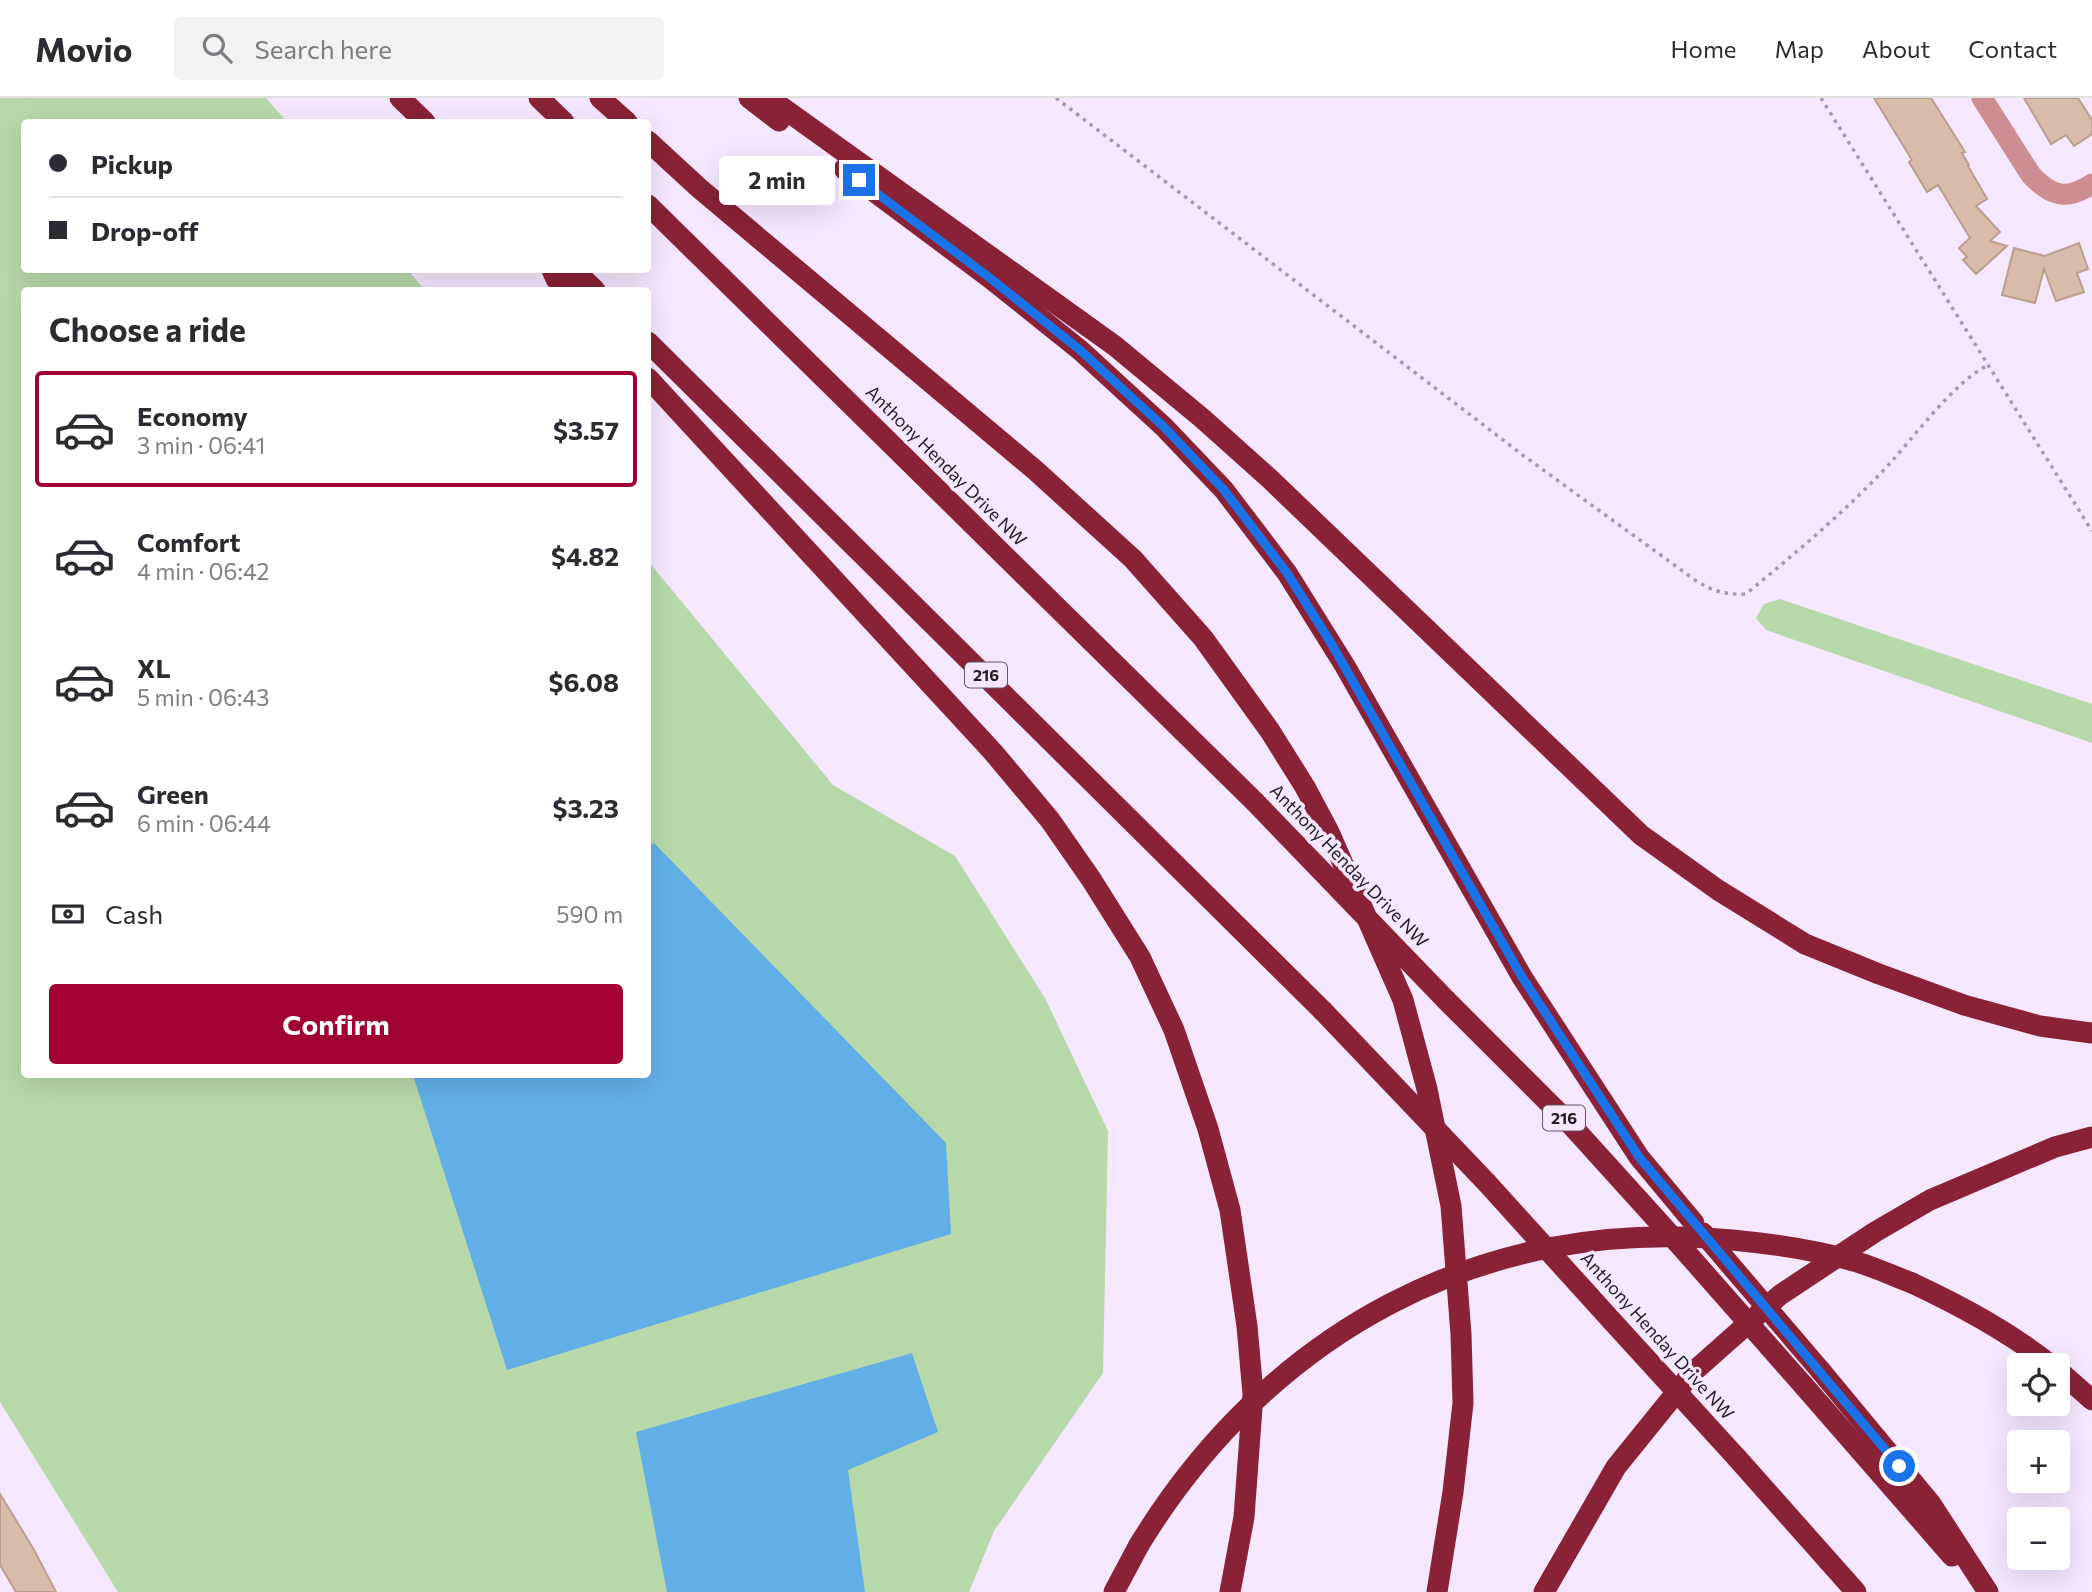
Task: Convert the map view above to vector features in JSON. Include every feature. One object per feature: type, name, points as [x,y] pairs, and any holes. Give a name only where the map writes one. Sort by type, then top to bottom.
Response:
[{"type":"highway","points":[[400,98],[422,119]]},
{"type":"highway","points":[[539,98],[561,119]]},
{"type":"highway","points":[[600,98],[624,119]]},
{"type":"highway","points":[[748,98],[990,278],[1080,350],[1164,427],[1224,490],[1287,573],[1345,666],[1522,977],[1639,1157],[1931,1504],[1988,1592]]},
{"type":"highway","points":[[769,98],[1115,346],[1174,394],[1270,479],[1641,835],[1718,890],[1805,944],[1879,974],[1964,1005],[2040,1026],[2092,1033]]},
{"type":"highway","points":[[651,144],[699,188],[1035,470],[1133,559],[1203,638],[1270,732],[1329,832],[1403,1000],[1427,1089],[1451,1206],[1463,1403],[1453,1492],[1437,1592]]},
{"type":"highway","name":"Anthony Henday Drive NW","points":[[651,208],[1255,802],[1572,1126],[1983,1592]]},
{"type":"highway","points":[[553,273],[564,287]]},
{"type":"highway","points":[[577,273],[592,287]]},
{"type":"highway","name":"Anthony Henday Drive NW","points":[[651,345],[1322,1011],[1487,1183],[1812,1540],[1856,1592]]},
{"type":"highway","points":[[651,380],[993,752],[1050,820],[1140,957],[1174,1030],[1208,1129],[1230,1210],[1245,1313],[1253,1394],[1244,1517],[1230,1592]]},
{"type":"highway","points":[[1544,1592],[1623,1457],[1692,1373],[1780,1296],[1875,1231],[1930,1200],[2055,1147],[2092,1137]]},
{"type":"highway","points":[[1114,1592],[1157,1516],[1206,1450],[1229,1424],[1286,1372],[1370,1314],[1425,1286],[1478,1266],[1571,1244],[1646,1237],[1694,1236],[1802,1249],[1858,1262],[1912,1283],[1966,1308],[2036,1353]]},
{"type":"highway","points":[[2070,1381],[2092,1400]]},
{"type":"highway","points":[[1812,1540],[1848,1592]]},
{"type":"street","points":[[1982,98],[2031,175],[2041,186],[2056,194],[2077,194],[2092,184]]},
{"type":"path","points":[[1056,98],[1524,456],[1715,592],[1746,594],[1829,525],[1883,471],[1962,384],[1987,366]]},
{"type":"path","points":[[1821,98],[2092,531]]},
{"type":"green space","points":[[0,98],[266,98],[284,119],[21,119],[21,273],[411,273],[422,287],[21,287],[21,1078],[651,1078],[651,565],[833,785],[955,856],[1045,998],[1108,1131],[1103,1373],[994,1531],[969,1592],[118,1592],[0,1402]]},
{"type":"green space","points":[[1780,599],[2092,704],[2092,743],[1766,630],[1756,618],[1764,604]]},
{"type":"water","points":[[654,843],[946,1143],[951,1234],[507,1370],[414,1078],[651,1078],[651,844]]},
{"type":"water","points":[[912,1353],[938,1432],[848,1470],[865,1592],[667,1592],[636,1432]]},
{"type":"building","points":[[1874,98],[1931,98],[1965,152],[1962,153],[1968,166],[1987,199],[1976,206],[2000,232],[1990,241],[2007,246],[1976,274],[1963,260],[1967,257],[1959,248],[1970,238],[1938,185],[1927,192],[1909,162],[1912,160]]},
{"type":"building","points":[[2024,98],[2078,98],[2092,120],[2092,134],[2074,146],[2066,135],[2051,144]]},
{"type":"building","points":[[2079,243],[2088,269],[2077,273],[2084,292],[2056,301],[2044,269],[2035,303],[2002,295],[2014,248],[2045,256]]},
{"type":"building","points":[[0,1494],[56,1592],[16,1592],[0,1565]]},
{"type":"route","points":[[859,180],[990,278],[1080,350],[1164,427],[1224,490],[1287,573],[1331,643],[1522,977],[1639,1157],[1899,1466]]}]
